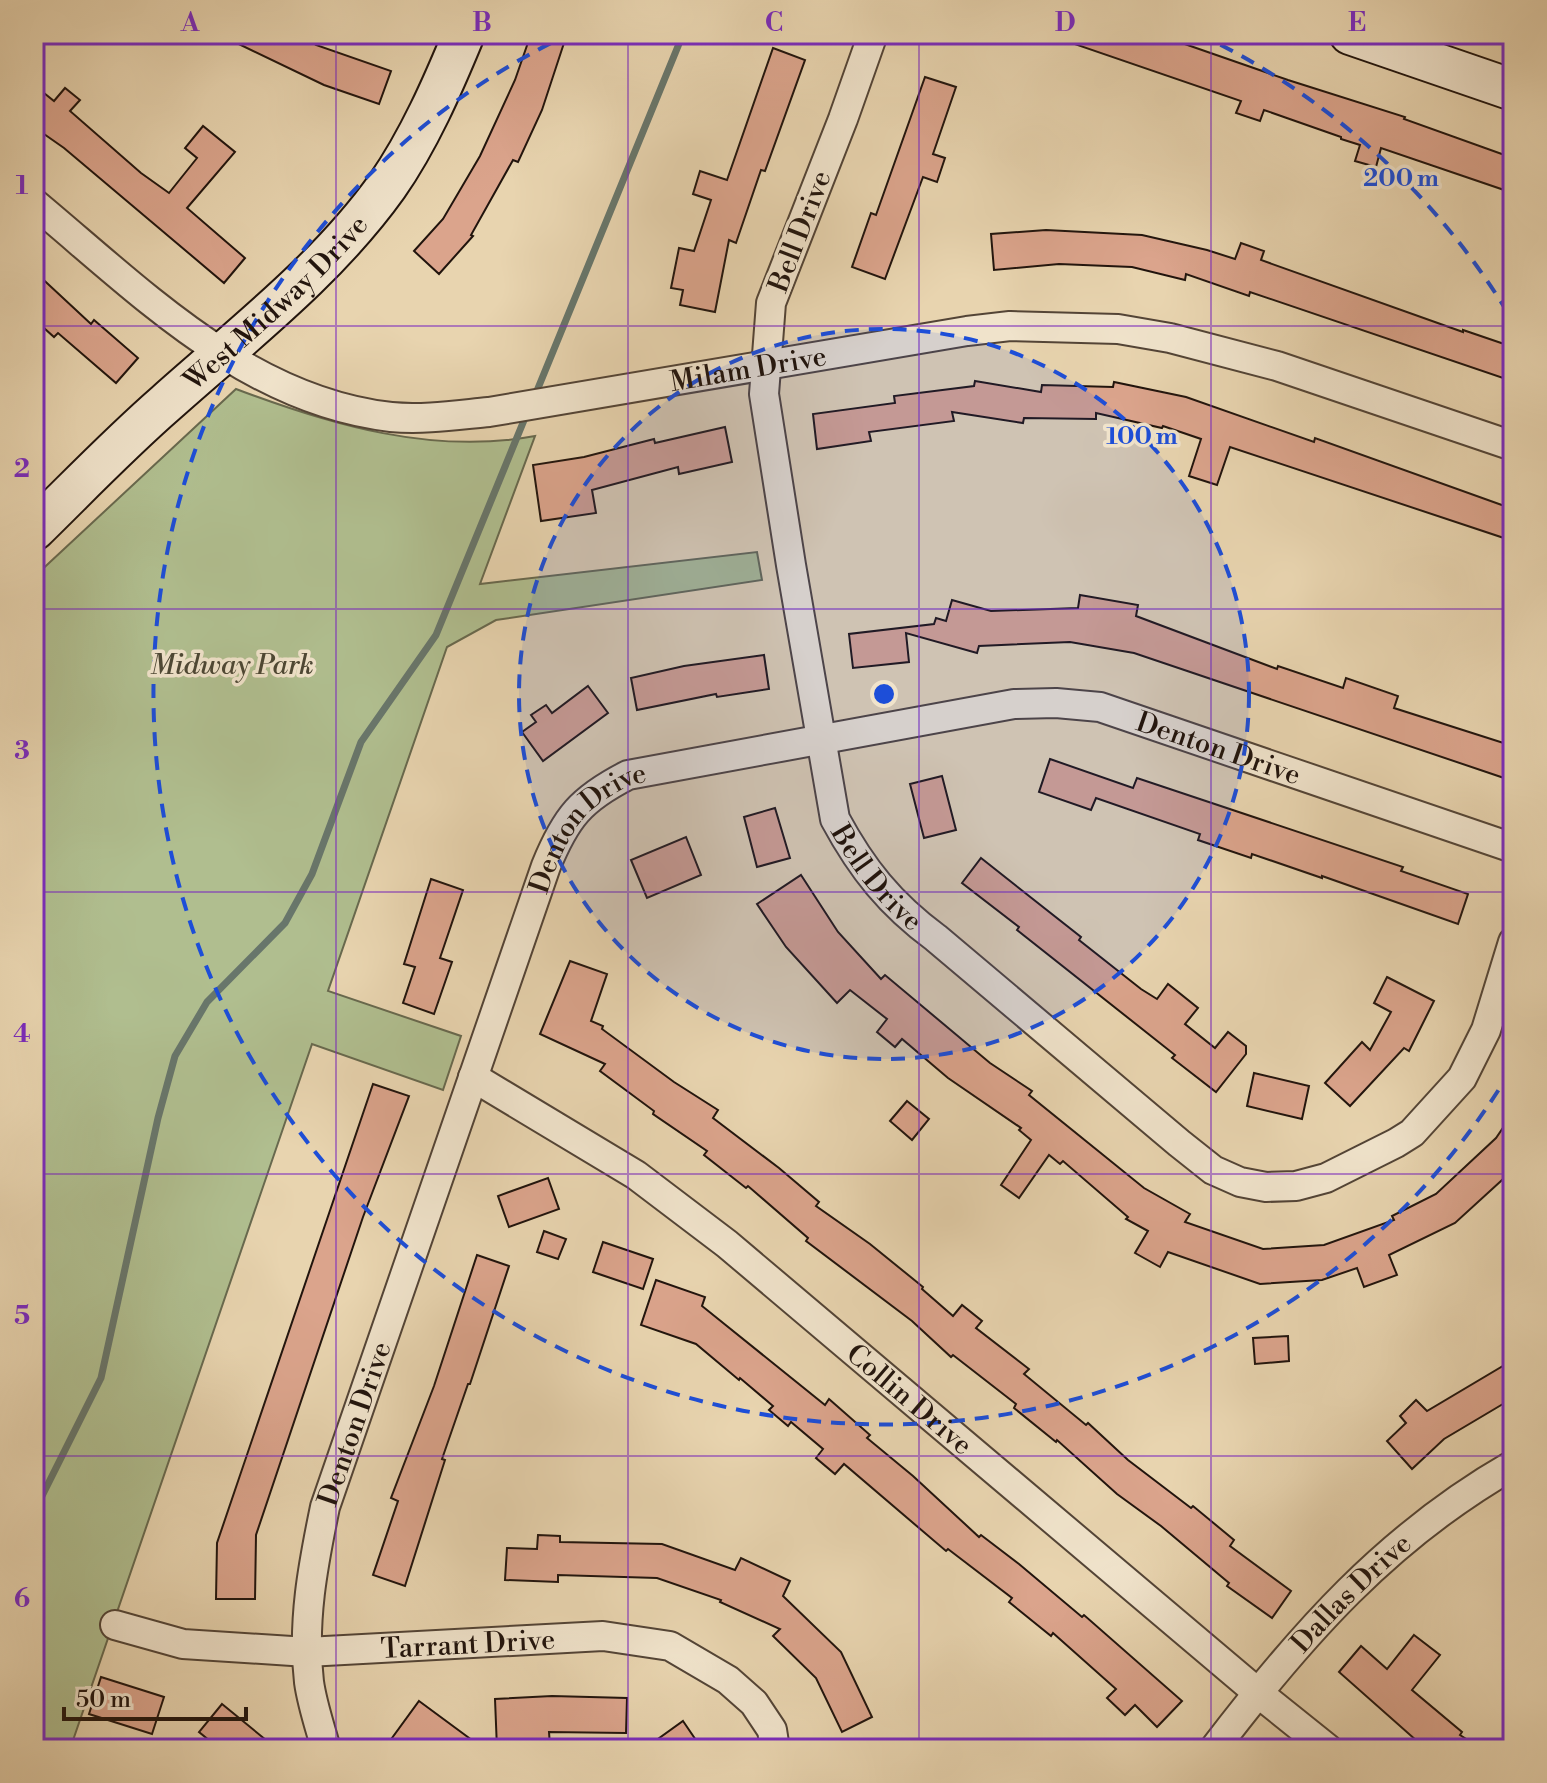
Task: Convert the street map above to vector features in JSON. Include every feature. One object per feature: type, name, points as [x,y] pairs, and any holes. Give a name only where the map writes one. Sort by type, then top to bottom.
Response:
[{"type":"street","name":"Bell Drive","points":[[873,34],[771,303],[764,394],[835,819],[854,855],[905,915],[1179,1143],[1213,1170],[1240,1182],[1266,1187],[1296,1186],[1326,1178],[1412,1133],[1462,1078],[1486,1030],[1513,942]]},
{"type":"street","points":[[1350,34],[1513,90]]},
{"type":"street","name":"West Midway Drive","points":[[34,530],[157,410],[314,270],[387,185],[426,116],[455,37]]},
{"type":"street","name":"Milam Drive","points":[[34,203],[221,354],[319,402],[392,417],[432,418],[498,410],[1010,326],[1118,329],[1170,338],[1277,366],[1513,446]]},
{"type":"street","name":"Denton Drive","points":[[326,1749],[309,1685],[307,1652],[307,1620],[314,1561],[325,1507],[546,866],[561,830],[600,789],[628,775],[1014,704],[1056,703],[1100,707],[1513,848]]},
{"type":"street","name":"Collin Drive","points":[[473,1077],[636,1175],[727,1244],[1328,1749]]},
{"type":"street","name":"Dallas Drive","points":[[1214,1749],[1257,1692],[1328,1612],[1383,1558],[1466,1492],[1513,1465]]},
{"type":"street","name":"Tarrant Drive","points":[[115,1625],[183,1644],[307,1652],[603,1636],[670,1646],[728,1680],[754,1703],[772,1730],[775,1749]]},
{"type":"green space","name":"Midway Park","points":[[236,389],[345,425],[421,439],[497,441],[535,436],[480,584],[757,552],[762,580],[496,620],[447,647],[328,991],[461,1036],[443,1090],[312,1044],[70,1749],[34,1749],[34,577]]},
{"type":"building","points":[[218,34],[298,34],[316,45],[391,71],[379,104],[324,85]]},
{"type":"building","points":[[531,34],[564,43],[542,110],[518,162],[513,160],[473,236],[439,274],[414,251],[443,219],[480,156],[515,80]]},
{"type":"building","points":[[1055,34],[1156,34],[1405,117],[1513,158],[1513,193],[1381,148],[1376,167],[1355,161],[1360,145],[1264,110],[1260,121],[1236,113],[1241,101],[1054,37]]},
{"type":"building","points":[[773,48],[805,60],[736,243],[729,240],[715,312],[680,305],[683,290],[671,288],[679,248],[694,251],[711,200],[693,194],[700,171],[727,180]]},
{"type":"building","points":[[925,77],[956,87],[933,154],[945,158],[937,182],[923,177],[885,279],[852,267],[871,213],[876,215]]},
{"type":"building","points":[[34,85],[54,101],[65,88],[80,100],[70,111],[141,173],[169,193],[197,158],[185,148],[203,126],[235,152],[187,208],[245,258],[224,283],[64,148],[34,127]]},
{"type":"building","points":[[1046,230],[1142,235],[1235,259],[1241,243],[1264,251],[1261,260],[1513,347],[1513,358],[1506,379],[1250,292],[1249,296],[1186,274],[1185,280],[1132,267],[1059,264],[994,270],[991,234]]},
{"type":"building","points":[[34,271],[91,324],[94,320],[138,358],[116,383],[58,333],[54,337],[34,319]]},
{"type":"building","points":[[975,381],[1041,392],[1042,385],[1113,387],[1114,382],[1186,397],[1314,442],[1315,438],[1513,509],[1513,541],[1230,447],[1217,485],[1189,476],[1201,439],[1163,426],[1096,413],[1096,419],[1024,418],[1023,423],[952,412],[954,421],[869,432],[871,441],[817,449],[813,414],[895,403],[894,396],[974,386]]},
{"type":"building","points":[[725,427],[732,462],[679,474],[678,467],[592,490],[596,513],[541,521],[533,465]]},
{"type":"building","points":[[1080,595],[1138,605],[1136,616],[1277,669],[1278,666],[1343,688],[1346,678],[1398,696],[1394,708],[1513,746],[1513,781],[1134,653],[1070,642],[979,646],[977,653],[906,633],[909,662],[853,668],[849,634],[934,624],[936,618],[946,621],[952,600],[991,611],[1078,608]]},
{"type":"building","points":[[764,655],[769,689],[717,697],[716,694],[637,710],[631,678],[684,666]]},
{"type":"building","points":[[588,686],[608,713],[543,761],[522,732],[536,722],[531,715],[546,705],[552,713]]},
{"type":"building","points":[[1050,759],[1133,788],[1137,778],[1403,867],[1401,871],[1468,894],[1458,924],[1322,876],[1252,854],[1251,858],[1198,840],[1200,834],[1096,798],[1091,810],[1039,792]]},
{"type":"building","points":[[942,776],[956,830],[924,838],[910,784]]},
{"type":"building","points":[[775,808],[790,858],[757,867],[744,817]]},
{"type":"building","points":[[686,837],[701,875],[647,898],[631,860]]},
{"type":"building","points":[[981,858],[1141,989],[1157,999],[1168,984],[1198,1008],[1185,1024],[1215,1048],[1228,1032],[1246,1046],[1246,1054],[1216,1092],[1172,1058],[1175,1055],[962,883]]},
{"type":"building","points":[[801,875],[838,932],[881,979],[885,975],[990,1063],[1032,1091],[1029,1095],[1144,1188],[1190,1214],[1185,1222],[1263,1249],[1324,1245],[1394,1220],[1392,1216],[1436,1194],[1496,1138],[1513,1113],[1513,1170],[1455,1223],[1389,1255],[1397,1275],[1364,1287],[1357,1268],[1322,1280],[1260,1284],[1168,1252],[1160,1267],[1135,1253],[1148,1231],[1126,1219],[1128,1217],[1063,1161],[1060,1164],[1049,1155],[1019,1198],[1001,1185],[1031,1140],[1019,1130],[1021,1128],[948,1078],[902,1039],[895,1047],[877,1032],[887,1019],[850,990],[837,1003],[786,947],[757,904]]},
{"type":"building","points":[[431,879],[463,890],[440,958],[452,962],[434,1014],[403,1003],[415,967],[404,964]]},
{"type":"building","points":[[570,961],[607,974],[591,1021],[603,1026],[602,1029],[674,1082],[718,1110],[713,1118],[779,1168],[819,1202],[816,1206],[870,1244],[953,1316],[962,1305],[982,1321],[976,1328],[1029,1369],[1024,1374],[1086,1425],[1088,1423],[1128,1460],[1191,1508],[1193,1506],[1234,1540],[1230,1546],[1291,1591],[1272,1618],[1227,1586],[1229,1583],[1161,1526],[1117,1494],[1057,1440],[1014,1408],[1016,1404],[953,1355],[951,1357],[912,1321],[806,1241],[808,1238],[748,1186],[746,1188],[704,1155],[707,1151],[653,1114],[654,1111],[600,1071],[605,1064],[540,1034]]},
{"type":"building","points":[[1387,977],[1434,1001],[1409,1051],[1404,1048],[1350,1106],[1325,1083],[1362,1042],[1370,1050],[1391,1012],[1374,1003]]},
{"type":"building","points":[[1254,1073],[1309,1086],[1302,1119],[1247,1106]]},
{"type":"building","points":[[373,1084],[409,1096],[363,1217],[256,1535],[255,1599],[216,1599],[217,1543]]},
{"type":"building","points":[[907,1101],[929,1119],[912,1140],[890,1121]]},
{"type":"building","points":[[548,1178],[559,1209],[509,1227],[498,1196]]},
{"type":"building","points":[[544,1231],[566,1239],[558,1259],[537,1252]]},
{"type":"building","points":[[603,1242],[653,1259],[643,1289],[593,1272]]},
{"type":"building","points":[[477,1255],[509,1266],[442,1459],[445,1460],[405,1586],[373,1575],[398,1501],[391,1498],[434,1386]]},
{"type":"building","points":[[656,1280],[705,1297],[702,1306],[825,1405],[829,1399],[870,1435],[867,1438],[979,1537],[981,1535],[1019,1564],[1082,1617],[1084,1615],[1182,1701],[1157,1727],[1135,1705],[1125,1715],[1107,1698],[1116,1689],[1053,1633],[1051,1636],[1009,1602],[1012,1598],[948,1549],[946,1551],[844,1464],[835,1474],[816,1458],[823,1449],[791,1422],[788,1426],[769,1410],[773,1406],[740,1378],[696,1344],[641,1325]]},
{"type":"building","points":[[1288,1336],[1289,1361],[1255,1364],[1253,1338]]},
{"type":"building","points":[[1513,1360],[1513,1398],[1444,1439],[1412,1469],[1387,1441],[1406,1423],[1400,1416],[1416,1400],[1427,1411]]},
{"type":"building","points":[[538,1535],[560,1536],[560,1542],[662,1544],[735,1570],[741,1558],[790,1581],[783,1596],[841,1652],[872,1717],[842,1732],[816,1678],[773,1636],[780,1629],[721,1600],[657,1578],[558,1575],[558,1582],[505,1580],[507,1548],[537,1549]]},
{"type":"building","points":[[1414,1635],[1440,1655],[1412,1690],[1462,1732],[1460,1735],[1482,1749],[1426,1749],[1339,1672],[1361,1646],[1387,1669]]},
{"type":"building","points":[[101,1677],[164,1697],[152,1734],[89,1714]]},
{"type":"building","points":[[552,1696],[627,1698],[626,1733],[549,1732],[550,1746],[497,1749],[495,1699]]},
{"type":"building","points":[[419,1701],[484,1749],[384,1749]]},
{"type":"building","points":[[222,1704],[277,1749],[220,1749],[199,1732]]},
{"type":"building","points":[[683,1721],[702,1749],[644,1749]]},
{"type":"waterway","points":[[534,398],[683,34]]},
{"type":"waterway","points":[[34,1512],[101,1378],[158,1118],[175,1056],[207,1002],[285,923],[312,874],[361,742],[436,635],[527,413]]}]
